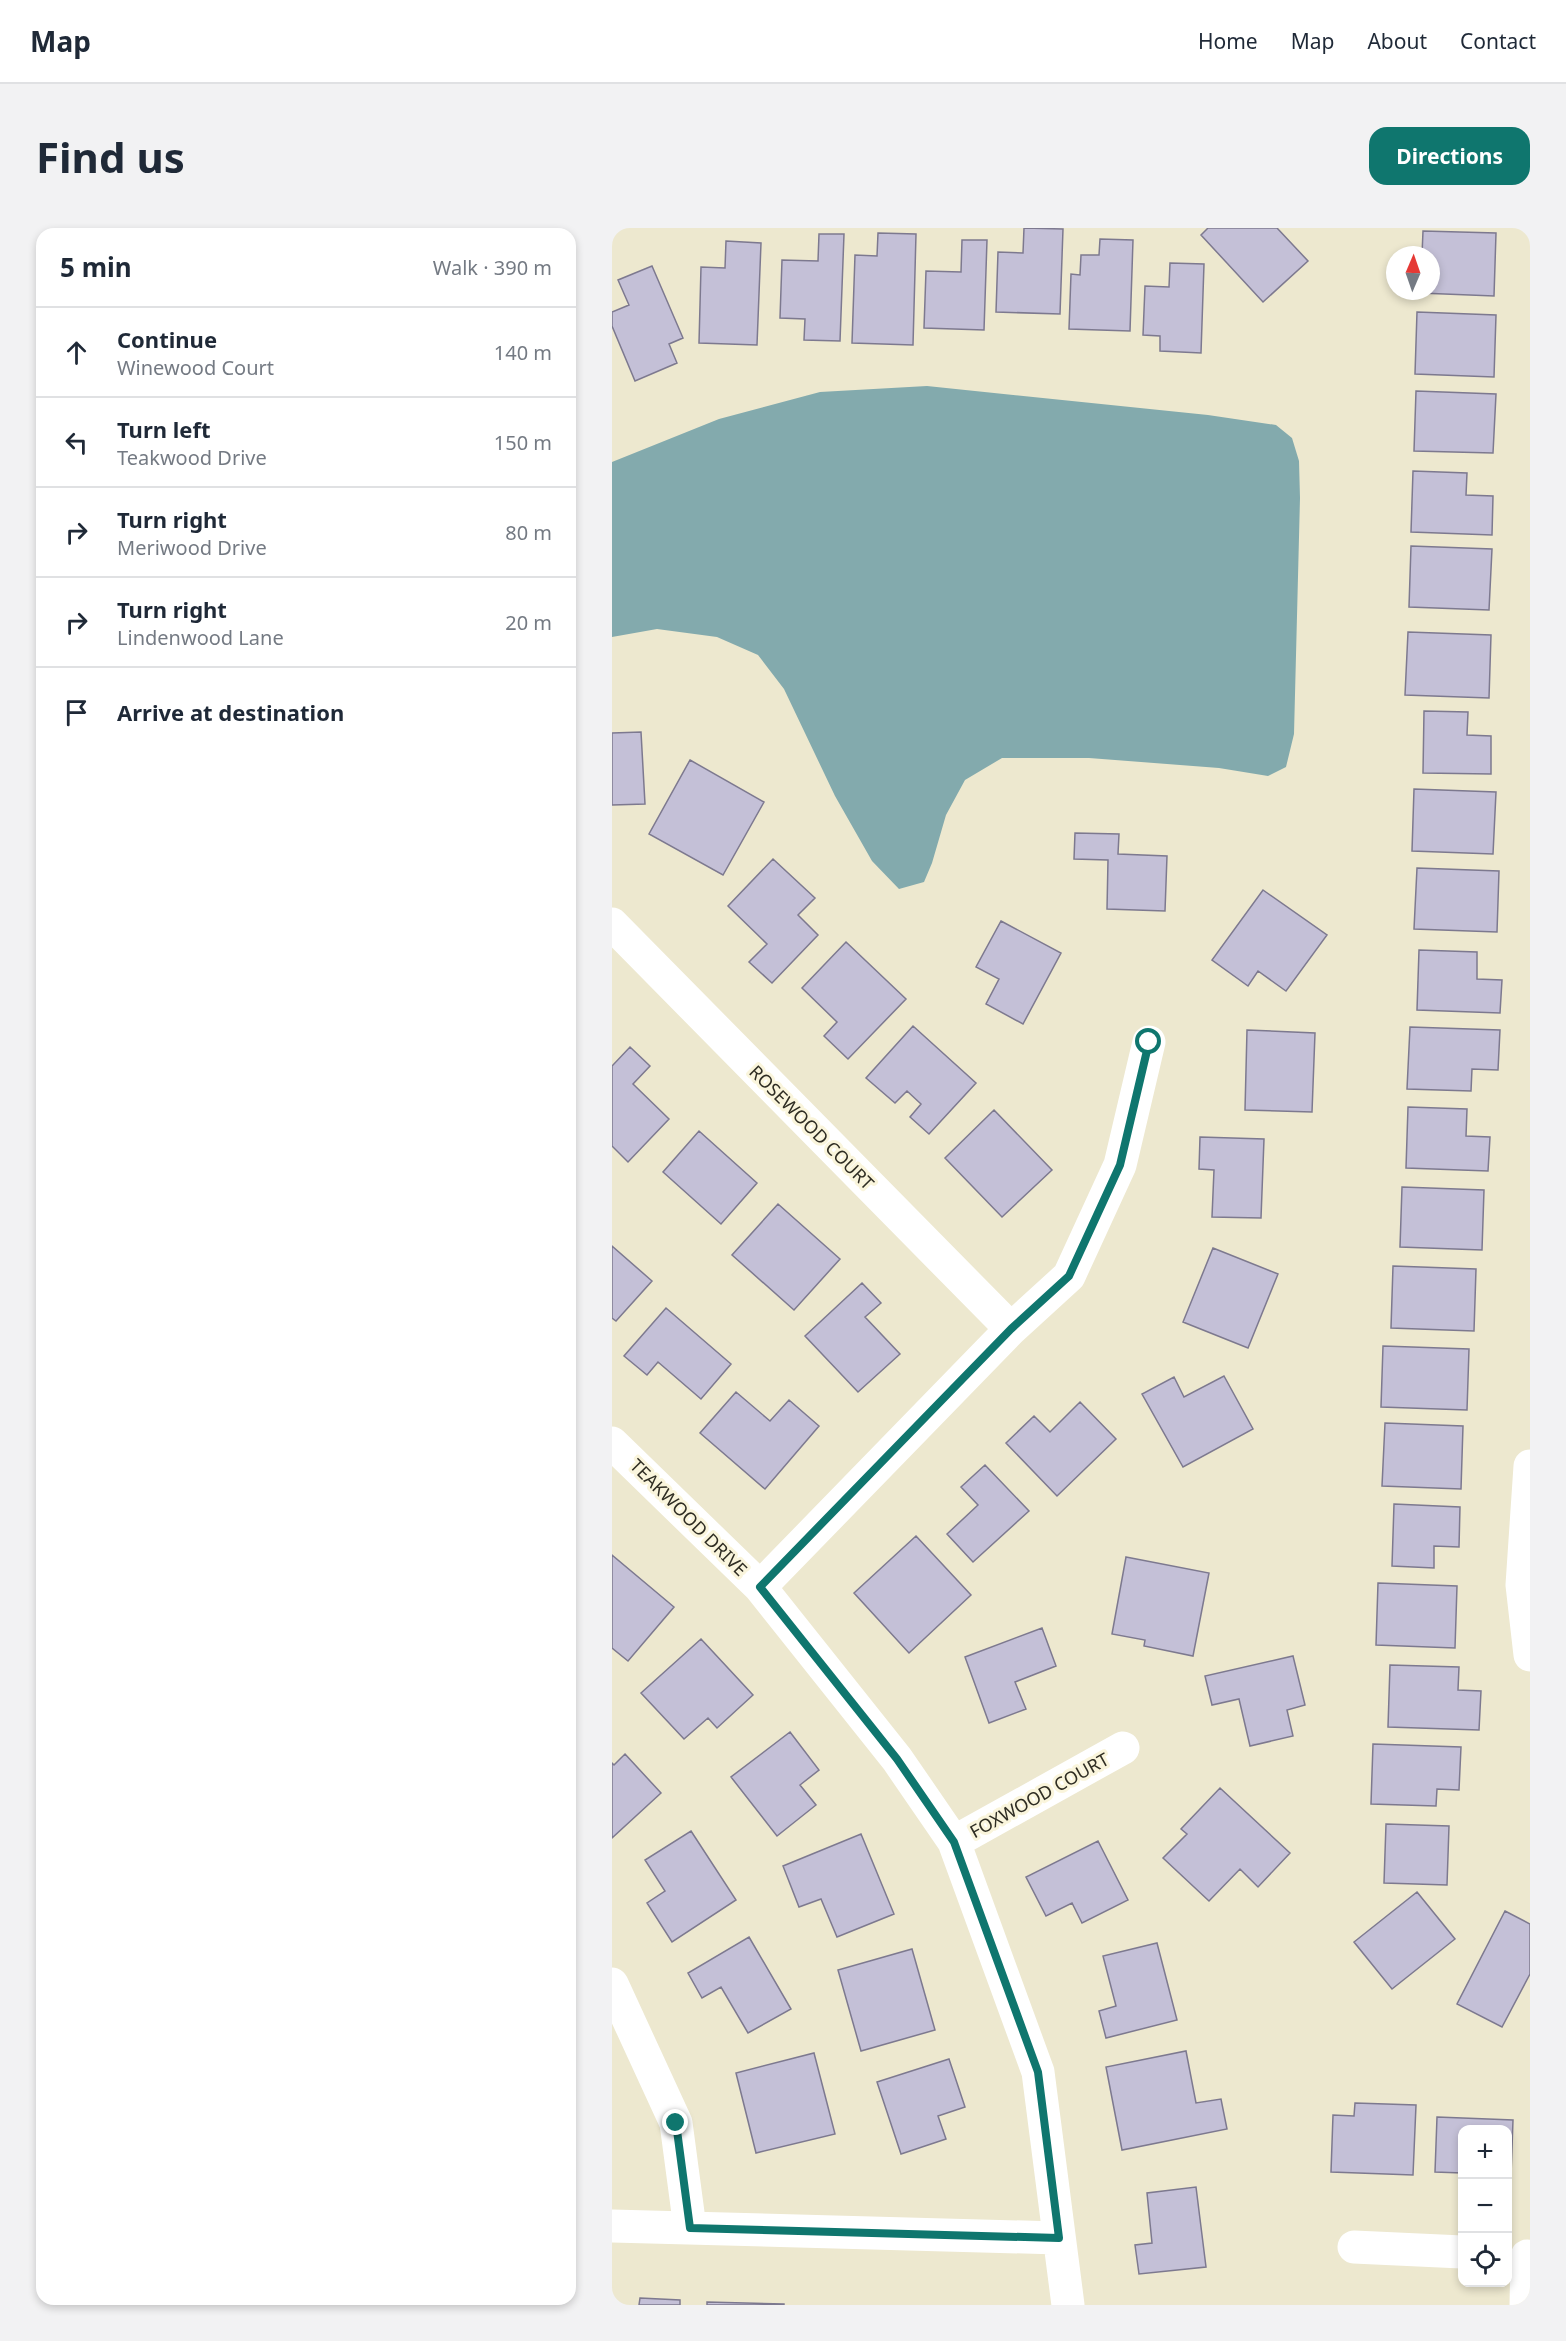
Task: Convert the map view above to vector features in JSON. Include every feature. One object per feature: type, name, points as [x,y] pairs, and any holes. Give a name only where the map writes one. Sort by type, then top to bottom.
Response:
[{"type":"street","name":"ROSEWOOD COURT","points":[[612,924],[1011,1329]]},
{"type":"street","points":[[760,1587],[1011,1329],[1069,1276],[1120,1165],[1149,1042]]},
{"type":"street","name":"TEAKWOOD DRIVE","points":[[612,1443],[760,1587],[897,1759],[954,1842],[1038,2072],[1068,2305]]},
{"type":"street","points":[[1530,1466],[1522,1585],[1530,1655]]},
{"type":"street","name":"FOXWOOD COURT","points":[[954,1842],[1123,1748]]},
{"type":"street","points":[[612,1984],[676,2123],[690,2228]]},
{"type":"street","points":[[612,2226],[1059,2238]]},
{"type":"street","points":[[1354,2247],[1458,2252]]},
{"type":"street","points":[[1522,2255],[1526,2305]]},
{"type":"water","points":[[927,386],[1208,415],[1276,425],[1292,438],[1299,461],[1300,498],[1294,734],[1286,767],[1268,776],[1219,768],[1089,758],[1002,758],[965,780],[946,815],[924,882],[899,889],[872,861],[835,796],[784,689],[758,655],[717,637],[657,629],[612,637],[612,462],[719,419],[820,392]]},
{"type":"building","points":[[1024,228],[1063,229],[1060,314],[996,312],[998,252],[1023,253]]},
{"type":"building","points":[[1208,228],[1277,228],[1308,261],[1263,302],[1201,235]]},
{"type":"building","points":[[1423,231],[1496,233],[1494,296],[1440,294],[1440,246],[1422,246]]},
{"type":"building","points":[[878,233],[916,234],[913,345],[852,343],[855,255],[877,256]]},
{"type":"building","points":[[819,234],[844,234],[840,341],[804,340],[805,319],[780,318],[782,260],[818,261]]},
{"type":"building","points":[[1100,239],[1133,240],[1130,331],[1069,329],[1071,274],[1080,275],[1081,255],[1099,255]]},
{"type":"building","points":[[962,240],[987,240],[984,330],[924,328],[926,271],[961,272]]},
{"type":"building","points":[[726,241],[761,243],[757,345],[699,343],[701,267],[725,268]]},
{"type":"building","points":[[1170,263],[1204,264],[1201,353],[1160,351],[1160,336],[1143,335],[1145,286],[1169,287]]},
{"type":"building","points":[[652,266],[683,338],[669,344],[677,363],[635,381],[612,326],[612,312],[629,305],[618,280]]},
{"type":"building","points":[[1417,312],[1496,315],[1494,377],[1415,374]]},
{"type":"building","points":[[1416,391],[1496,394],[1493,453],[1414,451]]},
{"type":"building","points":[[1413,471],[1467,473],[1466,495],[1493,496],[1492,535],[1411,532]]},
{"type":"building","points":[[1411,546],[1492,549],[1489,610],[1409,607]]},
{"type":"building","points":[[1408,632],[1491,635],[1489,698],[1405,695]]},
{"type":"building","points":[[1424,711],[1468,712],[1467,735],[1491,736],[1491,774],[1423,773]]},
{"type":"building","points":[[641,732],[645,804],[612,805],[612,733]]},
{"type":"building","points":[[690,760],[764,802],[723,875],[649,834]]},
{"type":"building","points":[[1414,789],[1496,792],[1493,854],[1412,851]]},
{"type":"building","points":[[1075,833],[1119,834],[1118,854],[1167,856],[1165,911],[1107,909],[1108,860],[1074,859]]},
{"type":"building","points":[[773,859],[815,898],[798,915],[818,935],[772,983],[749,962],[767,944],[728,906]]},
{"type":"building","points":[[1417,868],[1499,871],[1497,932],[1414,929]]},
{"type":"building","points":[[1263,890],[1327,935],[1286,991],[1258,971],[1248,986],[1212,960]]},
{"type":"building","points":[[1001,921],[1061,953],[1023,1024],[986,1004],[999,979],[976,967]]},
{"type":"building","points":[[846,942],[906,999],[848,1059],[824,1036],[837,1022],[802,988]]},
{"type":"building","points":[[1419,950],[1477,952],[1477,979],[1502,980],[1500,1013],[1417,1010]]},
{"type":"building","points":[[913,1026],[976,1083],[929,1134],[910,1117],[921,1104],[907,1091],[895,1103],[866,1078]]},
{"type":"building","points":[[1410,1027],[1500,1030],[1498,1070],[1472,1069],[1471,1091],[1407,1089]]},
{"type":"building","points":[[1247,1030],[1315,1033],[1312,1112],[1245,1110]]},
{"type":"building","points":[[630,1047],[650,1066],[633,1084],[669,1119],[628,1162],[612,1146],[612,1066]]},
{"type":"building","points":[[1408,1107],[1467,1109],[1466,1136],[1490,1137],[1488,1171],[1406,1168]]},
{"type":"building","points":[[994,1110],[1052,1170],[1002,1217],[945,1158]]},
{"type":"building","points":[[699,1131],[757,1183],[721,1224],[663,1172]]},
{"type":"building","points":[[1200,1137],[1264,1139],[1261,1218],[1212,1217],[1214,1170],[1199,1169]]},
{"type":"building","points":[[1402,1187],[1484,1190],[1482,1250],[1400,1247]]},
{"type":"building","points":[[778,1204],[840,1259],[794,1310],[732,1255]]},
{"type":"building","points":[[612,1246],[652,1281],[616,1321],[612,1318]]},
{"type":"building","points":[[1213,1248],[1278,1274],[1248,1348],[1183,1322]]},
{"type":"building","points":[[1393,1266],[1476,1269],[1474,1331],[1391,1328]]},
{"type":"building","points":[[862,1283],[881,1303],[865,1317],[900,1354],[858,1392],[805,1336]]},
{"type":"building","points":[[666,1308],[731,1364],[701,1399],[658,1362],[647,1375],[624,1356]]},
{"type":"building","points":[[1383,1346],[1469,1349],[1467,1410],[1381,1407]]},
{"type":"building","points":[[1224,1376],[1253,1429],[1183,1467],[1142,1394],[1174,1377],[1184,1397]]},
{"type":"building","points":[[736,1392],[770,1421],[789,1400],[819,1426],[765,1489],[700,1433]]},
{"type":"building","points":[[1080,1402],[1116,1439],[1057,1496],[1006,1443],[1034,1416],[1050,1432]]},
{"type":"building","points":[[1385,1423],[1463,1426],[1461,1489],[1382,1486]]},
{"type":"building","points":[[985,1465],[1029,1511],[973,1562],[947,1534],[978,1505],[961,1487]]},
{"type":"building","points":[[1394,1504],[1460,1507],[1459,1547],[1434,1546],[1434,1568],[1392,1566]]},
{"type":"building","points":[[916,1536],[971,1595],[909,1653],[854,1593]]},
{"type":"building","points":[[612,1555],[674,1607],[628,1661],[612,1648]]},
{"type":"building","points":[[1126,1557],[1209,1573],[1193,1656],[1144,1646],[1145,1640],[1112,1634]]},
{"type":"building","points":[[1378,1583],[1457,1586],[1455,1648],[1376,1645]]},
{"type":"building","points":[[1042,1628],[1056,1666],[1015,1682],[1026,1709],[989,1723],[965,1657]]},
{"type":"building","points":[[701,1639],[753,1695],[717,1728],[708,1718],[684,1739],[641,1693]]},
{"type":"building","points":[[1293,1656],[1305,1705],[1287,1710],[1293,1736],[1250,1746],[1239,1699],[1212,1705],[1205,1676]]},
{"type":"building","points":[[1390,1665],[1459,1667],[1458,1690],[1481,1691],[1479,1730],[1388,1727]]},
{"type":"building","points":[[790,1732],[819,1770],[800,1785],[816,1805],[777,1836],[731,1777]]},
{"type":"building","points":[[1373,1744],[1461,1747],[1459,1790],[1437,1789],[1436,1806],[1371,1804]]},
{"type":"building","points":[[625,1754],[661,1793],[612,1838],[612,1763],[614,1765]]},
{"type":"building","points":[[1220,1788],[1290,1853],[1258,1887],[1240,1869],[1209,1901],[1163,1858],[1187,1834],[1181,1829]]},
{"type":"building","points":[[1386,1824],[1449,1826],[1447,1885],[1384,1883]]},
{"type":"building","points":[[691,1831],[736,1900],[672,1942],[647,1903],[665,1891],[645,1860]]},
{"type":"building","points":[[861,1834],[894,1914],[837,1937],[821,1899],[799,1907],[783,1866]]},
{"type":"building","points":[[1098,1841],[1128,1900],[1082,1923],[1072,1903],[1046,1916],[1026,1877]]},
{"type":"building","points":[[1417,1892],[1455,1939],[1392,1989],[1354,1942]]},
{"type":"building","points":[[1505,1911],[1530,1924],[1530,1974],[1502,2027],[1457,2004]]},
{"type":"building","points":[[749,1937],[791,2009],[748,2033],[721,1987],[702,1998],[688,1973]]},
{"type":"building","points":[[1157,1943],[1177,2020],[1106,2038],[1099,2011],[1116,2006],[1103,1956]]},
{"type":"building","points":[[912,1949],[935,2030],[861,2051],[838,1970]]},
{"type":"building","points":[[1186,2051],[1196,2103],[1221,2099],[1227,2129],[1122,2150],[1106,2067]]},
{"type":"building","points":[[814,2053],[835,2134],[756,2153],[736,2073]]},
{"type":"building","points":[[949,2059],[965,2107],[938,2116],[946,2139],[901,2154],[877,2082]]},
{"type":"building","points":[[1355,2103],[1416,2105],[1413,2175],[1331,2172],[1333,2115],[1354,2116]]},
{"type":"building","points":[[1437,2117],[1513,2120],[1512,2148],[1512,2125],[1458,2125],[1458,2173],[1435,2172]]},
{"type":"building","points":[[1196,2187],[1206,2267],[1139,2274],[1135,2245],[1152,2243],[1147,2193]]},
{"type":"building","points":[[640,2298],[680,2300],[680,2305],[639,2305]]},
{"type":"building","points":[[707,2302],[784,2304],[784,2305],[707,2305]]},
{"type":"route","points":[[676,2123],[690,2228],[1059,2238],[1038,2072],[954,1842],[897,1759],[760,1587],[1011,1329],[1069,1276],[1120,1165],[1149,1042]]}]
